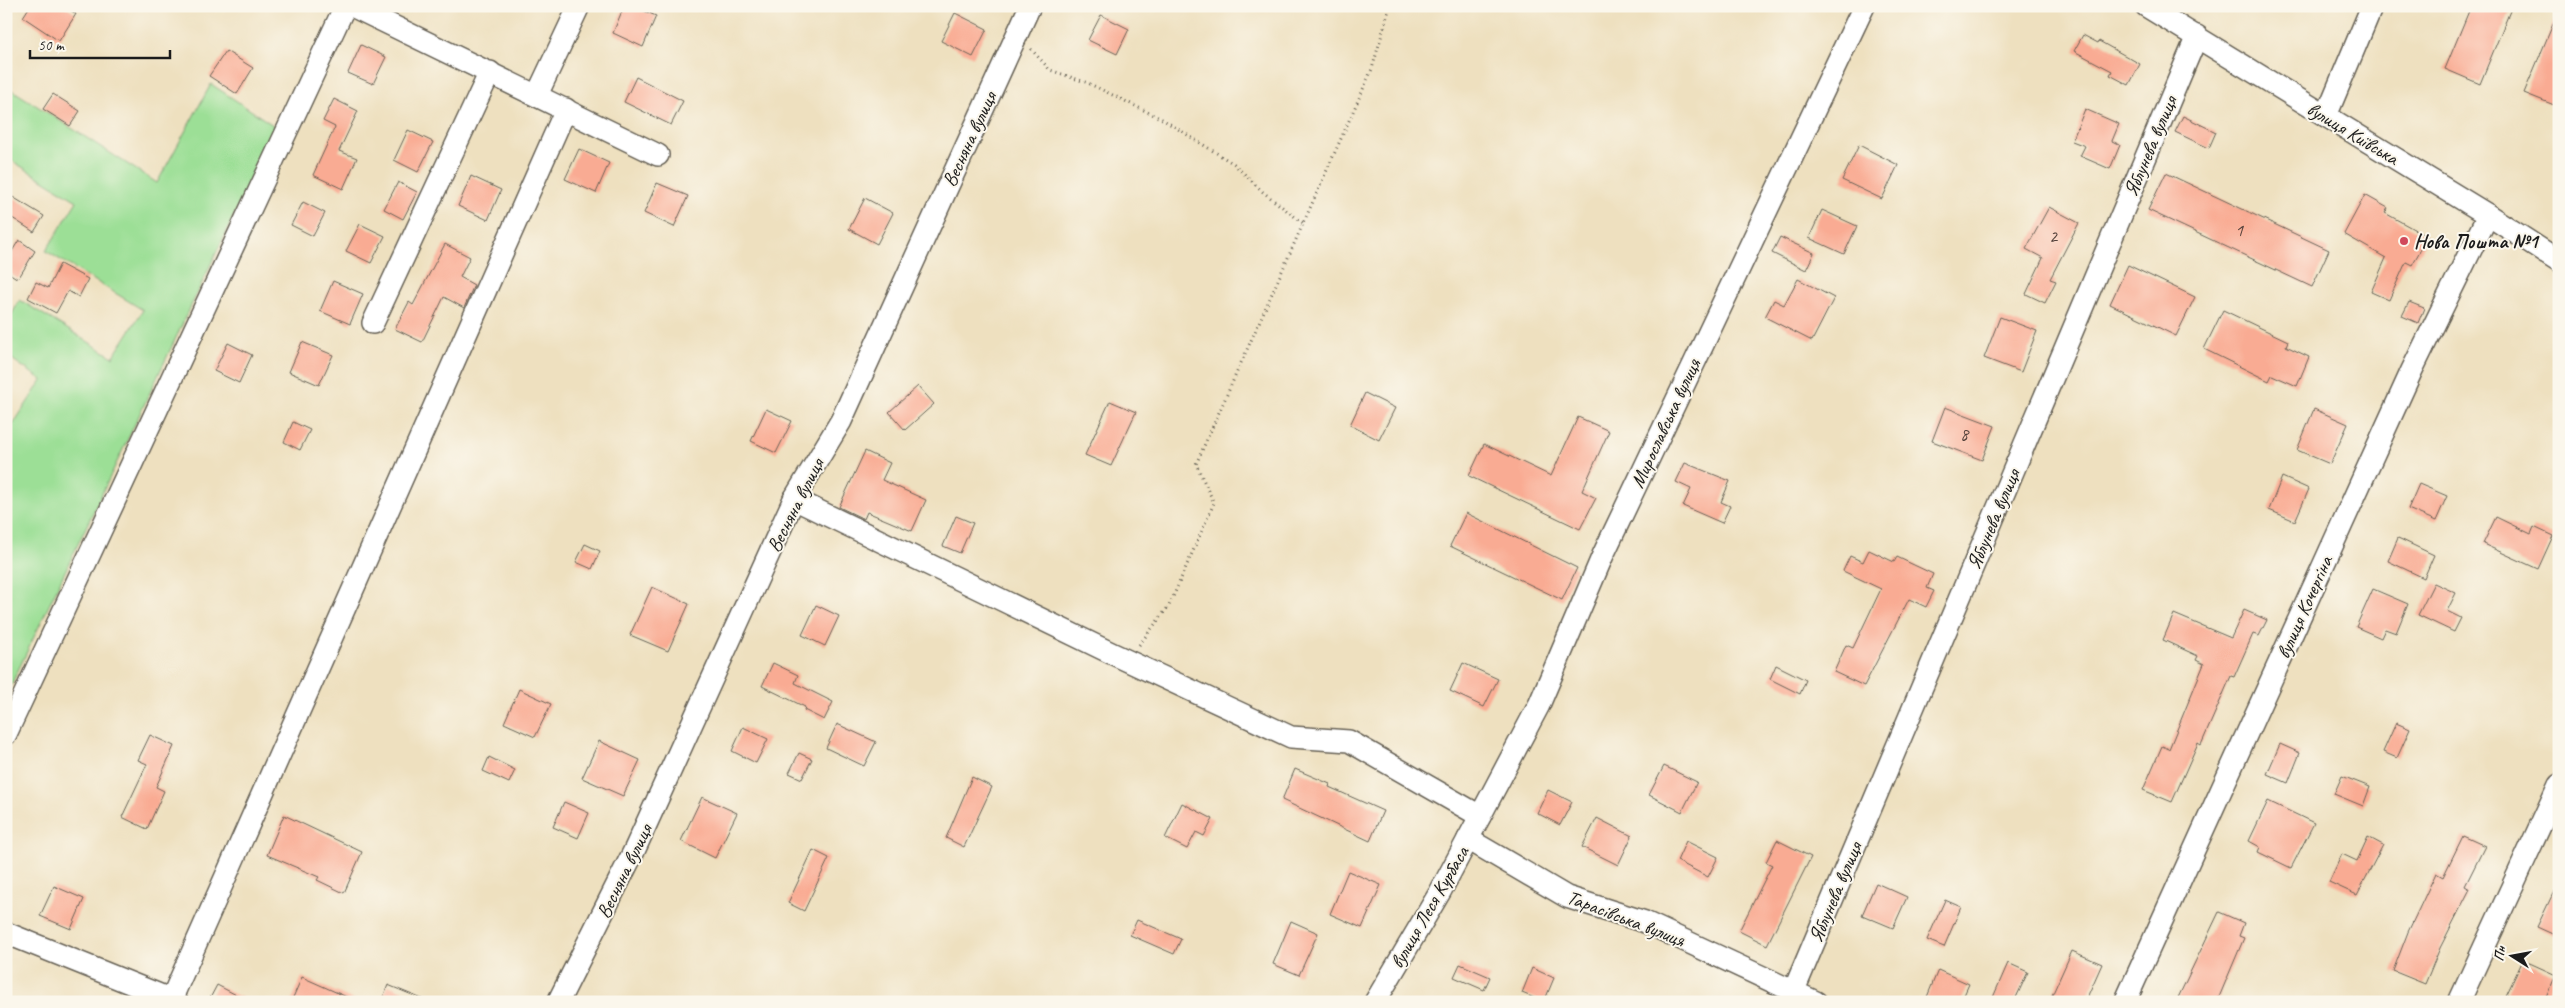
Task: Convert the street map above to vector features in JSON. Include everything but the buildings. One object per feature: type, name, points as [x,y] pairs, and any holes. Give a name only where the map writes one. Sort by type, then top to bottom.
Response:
[{"type":"street","points":[[6,734],[345,6]]},
{"type":"street","points":[[352,6],[537,94],[658,155]]},
{"type":"street","points":[[537,94],[579,6]]},
{"type":"street","name":"Весняна вулиця","points":[[558,1002],[634,850],[794,499],[841,421],[1030,6]]},
{"type":"street","name":"Мирославська вулиця","points":[[1468,839],[1539,705],[1603,555],[1864,6]]},
{"type":"street","name":"вулиця Київська","points":[[2146,6],[2488,215],[2559,261]]},
{"type":"street","points":[[2326,116],[2372,6]]},
{"type":"street","name":"Яблунева вулиця","points":[[1791,997],[2197,36]]},
{"type":"street","points":[[373,323],[490,72]]},
{"type":"street","points":[[6,933],[174,1001],[566,109]]},
{"type":"street","name":"вулиця Кочергіна","points":[[2125,1002],[2412,370],[2488,215]]},
{"type":"street","points":[[794,499],[1128,661],[1291,737],[1349,741],[1480,816]]},
{"type":"street","points":[[2459,1002],[2557,793]]},
{"type":"street","name":"Тарасівська вулиця","points":[[1468,839],[1567,897],[1645,922],[1791,997],[1816,1002]]},
{"type":"street","name":"вулиця Леся Курбаса","points":[[1375,1002],[1440,892],[1468,839]]},
{"type":"path","points":[[1128,661],[1169,606],[1214,503],[1196,464],[1372,69],[1390,6]]},
{"type":"path","points":[[1018,34],[1050,70],[1088,83],[1162,119],[1234,164],[1263,192],[1303,223]]},
{"type":"green space","points":[[211,84],[276,127],[6,696],[6,423],[12,426],[42,380],[6,355],[6,324],[20,300],[113,357],[143,310],[46,251],[77,201],[6,157],[6,86],[157,183]]},
{"type":"place","name":"Нова Пошта №1","points":[[2404,241]]}]
